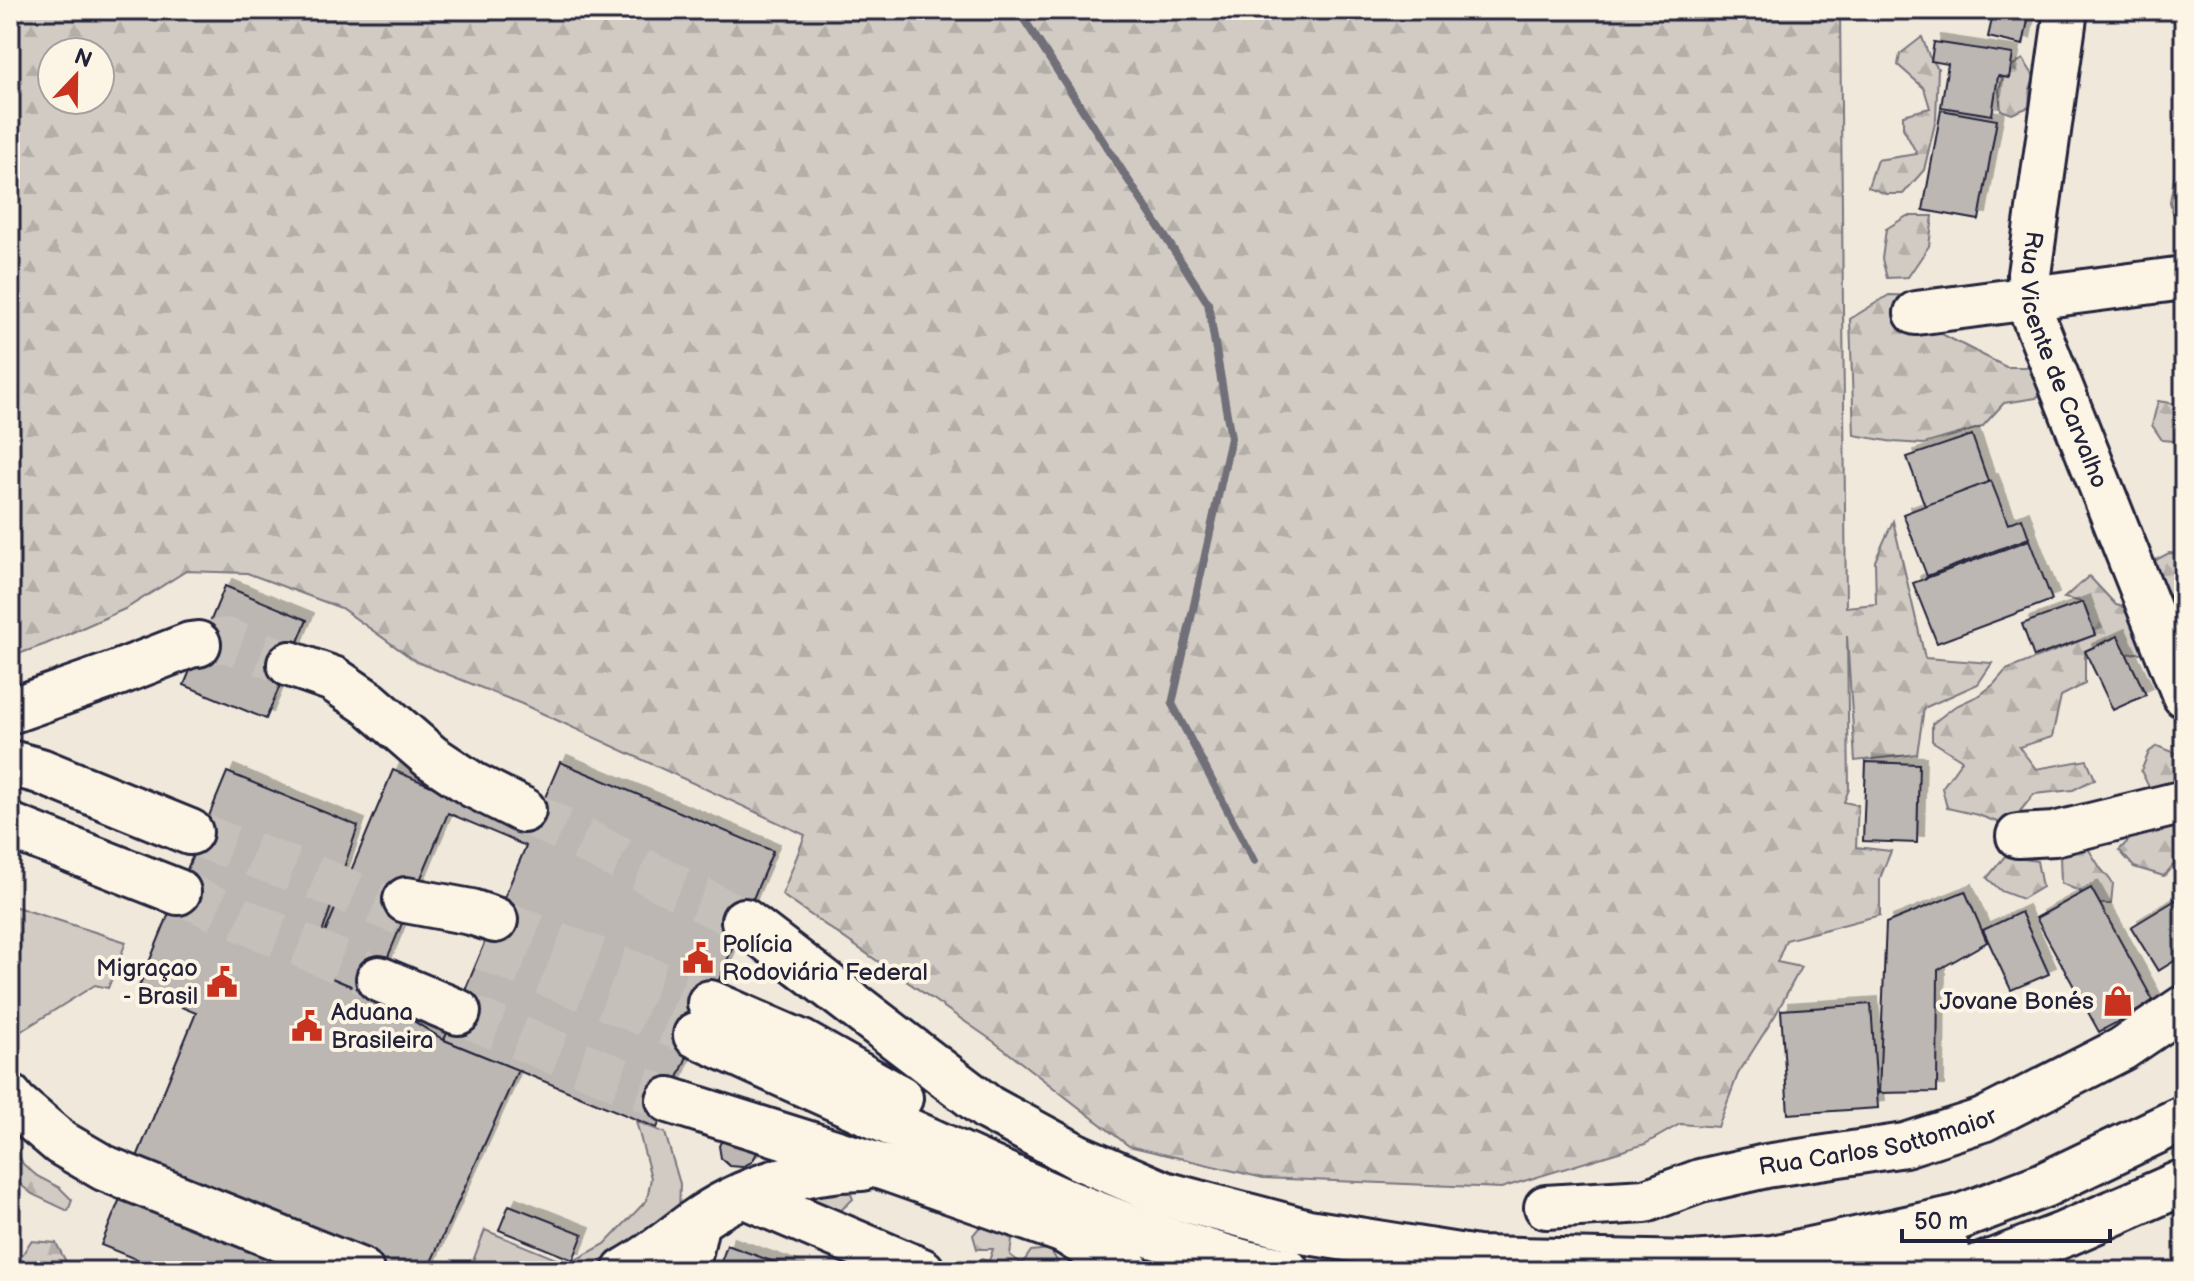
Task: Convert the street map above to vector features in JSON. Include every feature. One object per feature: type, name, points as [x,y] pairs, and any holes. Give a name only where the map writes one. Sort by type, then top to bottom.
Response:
[{"type":"main road","points":[[10,711],[198,644]]},
{"type":"main road","points":[[290,664],[333,679],[370,704],[431,757],[473,785],[523,810]]},
{"type":"main road","points":[[10,763],[40,771],[190,832]]},
{"type":"main road","points":[[10,826],[178,892]]},
{"type":"main road","points":[[404,907],[489,934]]},
{"type":"main road","points":[[744,921],[988,1108],[1078,1157],[1164,1194],[1308,1232],[1477,1259],[1692,1264],[1773,1258],[1957,1218],[2044,1185],[2184,1118]]},
{"type":"main road","points":[[809,970],[811,1013],[789,1056],[733,1098],[679,1104],[885,1168],[1151,1235],[1246,1263],[1287,1271]]},
{"type":"main road","points":[[379,979],[458,1012]]},
{"type":"main road","points":[[703,1019],[789,1056],[895,1095],[1062,1215],[1128,1271]]},
{"type":"main road","points":[[10,1097],[61,1143],[104,1168],[361,1271]]},
{"type":"main road","points":[[1864,1271],[1969,1244],[2053,1212],[2184,1149]]},
{"type":"main road","points":[[625,1271],[650,1257],[698,1220],[743,1195],[803,1174],[835,1169],[885,1168]]},
{"type":"main road","points":[[1968,1271],[2065,1234],[2184,1182]]},
{"type":"main road","points":[[743,1195],[922,1271]]},
{"type":"main road","points":[[1062,1215],[1184,1271]]},
{"type":"street","name":"Rua Vicente de Carvalho","points":[[2066,10],[2029,274],[2030,299],[2033,316],[2184,696]]},
{"type":"street","points":[[1916,313],[2184,278]]},
{"type":"street","points":[[2018,836],[2054,834],[2184,802]]},
{"type":"street","name":"Rua Carlos Sottomaior","points":[[1546,1207],[1645,1201],[1700,1181],[1766,1166],[1905,1145],[1970,1125],[2122,1049],[2184,1007]]},
{"type":"street","points":[[687,1271],[698,1220]]},
{"type":"green space","points":[[10,10],[1840,10],[1846,607],[1876,604],[1875,561],[1893,521],[1925,658],[1992,663],[1978,684],[1924,708],[1917,754],[1855,761],[1847,636],[1849,789],[1844,802],[1858,805],[1856,847],[1891,851],[1880,878],[1880,915],[1786,940],[1777,962],[1801,967],[1738,1074],[1718,1127],[1680,1124],[1645,1144],[1501,1188],[1263,1178],[1129,1146],[993,1041],[782,895],[805,835],[522,704],[417,662],[341,608],[247,573],[186,571],[127,608],[10,657]]},
{"type":"green space","points":[[1922,37],[1929,56],[1938,68],[1936,119],[1924,170],[1903,194],[1886,194],[1868,187],[1877,160],[1917,154],[1903,128],[1903,115],[1930,108],[1924,88],[1898,65],[1900,54]]},
{"type":"green space","points":[[2023,59],[2035,78],[2030,89],[2029,107],[2012,114],[2001,110],[1999,90],[2005,70]]},
{"type":"green space","points":[[2184,141],[2184,242],[2181,241],[2170,202]]},
{"type":"green space","points":[[1907,216],[1933,216],[1929,246],[1908,277],[1887,278],[1882,259],[1886,229]]},
{"type":"green space","points":[[1889,295],[1927,296],[1930,328],[2006,367],[2044,367],[2053,383],[2036,398],[2004,403],[1982,427],[1924,444],[1854,435],[1850,319]]},
{"type":"green space","points":[[2158,401],[2182,405],[2184,409],[2184,431],[2174,441],[2162,440],[2152,425]]},
{"type":"green space","points":[[2169,553],[2184,554],[2183,620],[2152,562]]},
{"type":"green space","points":[[2089,576],[2116,605],[2136,610],[2148,652],[2127,654],[2117,636],[2085,651],[2085,684],[2061,696],[2052,737],[2019,747],[2036,769],[2087,760],[2095,779],[2073,790],[2034,794],[2008,826],[1947,808],[1942,788],[1962,760],[1932,741],[1932,724],[1954,707],[1980,695],[2006,670],[2095,635],[2083,602],[2064,598]]},
{"type":"green space","points":[[2157,746],[2184,756],[2177,781],[2151,791],[2141,771],[2149,752]]},
{"type":"green space","points":[[2170,811],[2181,832],[2175,863],[2164,876],[2134,867],[2119,850],[2140,829]]},
{"type":"green space","points":[[2084,842],[2113,883],[2111,904],[2087,904],[2081,892],[2061,883],[2060,857]]},
{"type":"green space","points":[[2005,856],[2037,861],[2042,887],[2022,899],[2001,891],[1987,878]]},
{"type":"green space","points":[[10,905],[126,942],[108,988],[95,985],[10,1038]]},
{"type":"green space","points":[[636,1121],[665,1133],[680,1184],[679,1212],[607,1271],[469,1271],[485,1230],[568,1264],[605,1244],[647,1200],[651,1178]]},
{"type":"green space","points":[[10,1137],[23,1164],[37,1176],[60,1188],[72,1200],[68,1211],[32,1194],[10,1176]]},
{"type":"green space","points":[[846,1182],[853,1199],[836,1215],[822,1210],[814,1198],[821,1183]]},
{"type":"green space","points":[[982,1224],[1012,1239],[1010,1255],[1022,1264],[1031,1251],[1050,1249],[1059,1264],[1069,1271],[969,1271],[981,1259],[989,1261],[993,1249],[977,1249],[973,1235]]},
{"type":"green space","points":[[31,1241],[56,1243],[71,1271],[17,1271],[14,1268]]},
{"type":"building","points":[[1994,10],[2030,10],[2023,45],[1988,37]]},
{"type":"building","points":[[1934,42],[2013,54],[2009,78],[1998,76],[1992,115],[1941,107],[1948,64],[1931,61]]},
{"type":"building","points":[[1941,110],[1997,120],[1979,220],[1923,210]]},
{"type":"building","points":[[1972,435],[1989,484],[1925,506],[1907,457]]},
{"type":"building","points":[[1991,481],[2008,524],[2022,518],[2029,538],[1927,576],[1903,514]]},
{"type":"building","points":[[2029,540],[2052,600],[1937,643],[1913,583]]},
{"type":"building","points":[[225,586],[307,620],[266,719],[184,685]]},
{"type":"building","points":[[2083,602],[2095,635],[2034,657],[2022,624]]},
{"type":"building","points":[[2118,636],[2146,695],[2113,710],[2085,651]]},
{"type":"building","name":"Aduana Brasileira","points":[[560,762],[773,851],[657,1128],[444,1040],[526,846],[448,813],[372,995],[310,969],[393,770],[532,828]]},
{"type":"building","points":[[1866,762],[1919,764],[1917,843],[1863,841]]},
{"type":"building","name":"Aduana Brasileira","points":[[227,772],[358,826],[310,969],[372,995],[444,1040],[518,1070],[427,1271],[165,1271],[101,1245],[196,1013],[138,989]]},
{"type":"building","points":[[2091,888],[2154,1002],[2099,1032],[2036,918]]},
{"type":"building","points":[[1965,891],[1987,942],[1938,970],[1937,1092],[1879,1093],[1886,923]]},
{"type":"building","points":[[2184,895],[2184,955],[2158,971],[2131,927]]},
{"type":"building","points":[[2021,912],[2049,974],[2011,990],[1983,930]]},
{"type":"building","points":[[1871,1004],[1878,1108],[1788,1114],[1781,1010]]},
{"type":"building","points":[[724,1135],[755,1139],[758,1151],[752,1162],[742,1167],[730,1166],[721,1158],[719,1146]]},
{"type":"building","points":[[509,1205],[583,1234],[573,1260],[499,1230]]},
{"type":"building","points":[[727,1245],[799,1271],[718,1271]]},
{"type":"waterway","points":[[1018,10],[1208,303],[1231,438],[1172,704],[1254,861]]},
{"type":"tunnel","points":[[198,644],[226,640],[290,664]]},
{"type":"tunnel","points":[[523,810],[744,921]]},
{"type":"tunnel","points":[[190,832],[316,878],[402,914]]},
{"type":"tunnel","points":[[178,892],[379,979]]},
{"type":"tunnel","points":[[495,920],[710,1003]]},
{"type":"tunnel","points":[[483,948],[696,1035]]},
{"type":"tunnel","points":[[458,1012],[669,1100]]},
{"type":"place","name":"Polícia Rodoviária Federal","points":[[698,958]]},
{"type":"place","name":"Migraçao - Brasil","points":[[222,982]]},
{"type":"place","name":"Jovane Bonés","points":[[2118,1001]]},
{"type":"place","name":"Aduana Brasileira","points":[[307,1026]]}]
